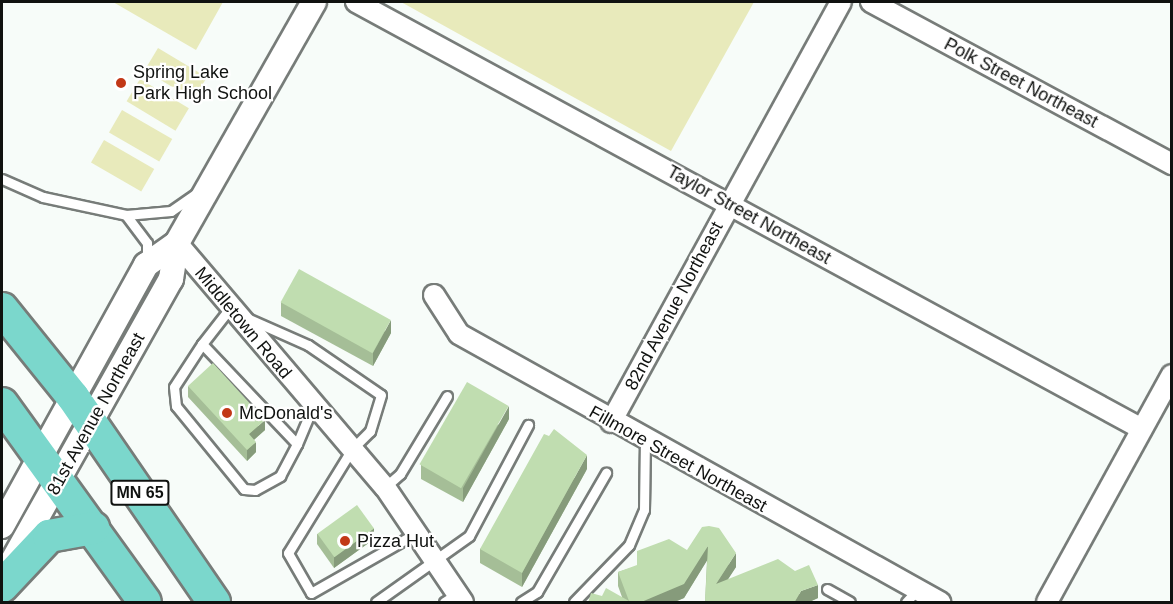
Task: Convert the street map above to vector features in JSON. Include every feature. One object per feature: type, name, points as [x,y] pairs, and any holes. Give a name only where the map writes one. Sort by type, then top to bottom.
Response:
[{"type":"highway","name":"MN 65","points":[[2,309],[73,397],[214,603]]},
{"type":"highway","points":[[2,404],[60,481],[144,603]]},
{"type":"highway","points":[[2,586],[49,536],[93,528]]},
{"type":"street","name":"81st Avenue Northeast","points":[[2,581],[92,426],[171,279],[177,243],[314,2]]},
{"type":"street","name":"Taylor Street Northeast","points":[[356,2],[1142,429]]},
{"type":"street","name":"82nd Avenue Northeast","points":[[611,423],[728,204],[841,2]]},
{"type":"street","name":"Polk Street Northeast","points":[[871,2],[1172,164]]},
{"type":"street","name":"81st Avenue Northeast","points":[[2,526],[146,265],[177,243]]},
{"type":"street","name":"Middletown Road","points":[[177,243],[313,406],[385,487],[436,562],[455,600]]},
{"type":"street","name":"Fillmore Street Northeast","points":[[434,295],[459,333],[911,596],[940,603]]},
{"type":"street","points":[[1047,603],[1172,375]]},
{"type":"lane","points":[[2,179],[43,197],[126,214],[171,211],[215,176]]},
{"type":"lane","points":[[126,214],[147,243],[146,265]]},
{"type":"lane","points":[[313,406],[297,444],[279,476],[255,490],[244,489],[176,406],[174,387],[202,344],[232,310],[308,345],[381,395],[380,413],[352,449],[288,553],[311,593],[416,533]]},
{"type":"lane","points":[[202,344],[297,444]]},
{"type":"lane","points":[[385,487],[400,474],[447,396]]},
{"type":"lane","points":[[376,603],[436,562],[469,536],[528,425]]},
{"type":"lane","points":[[574,603],[629,545],[644,510],[645,441]]},
{"type":"lane","points":[[521,603],[537,592],[606,473]]},
{"type":"lane","points":[[827,589],[850,603]]},
{"type":"green space","points":[[113,2],[223,2],[196,50]]},
{"type":"green space","points":[[401,2],[754,2],[671,151]]},
{"type":"green space","points":[[158,48],[207,77],[193,100],[145,70]]},
{"type":"green space","points":[[140,79],[189,108],[175,131],[127,101]]},
{"type":"green space","points":[[122,110],[172,139],[159,162],[109,133]]},
{"type":"green space","points":[[104,140],[154,169],[141,192],[91,163]]},
{"type":"building","points":[[299,269],[391,320],[372,353],[281,302]]},
{"type":"building","name":"McDonald's","points":[[213,363],[265,420],[249,434],[256,442],[247,450],[188,386]]},
{"type":"building","points":[[467,382],[509,406],[461,488],[420,464]]},
{"type":"building","points":[[554,429],[587,455],[522,573],[480,549],[544,434],[549,436]]},
{"type":"building","name":"Pizza Hut","points":[[357,505],[374,528],[334,557],[317,534]]},
{"type":"building","points":[[702,527],[719,528],[736,553],[716,584],[778,559],[795,571],[809,565],[818,585],[801,591],[794,603],[705,603],[708,546],[684,584],[639,603],[588,603],[591,593],[602,596],[606,588],[629,601],[618,572],[637,565],[637,551],[669,539],[687,550]]},
{"type":"place","name":"Spring Lake Park High School","points":[[121,83]]},
{"type":"place","name":"McDonald's","points":[[227,413]]},
{"type":"place","name":"Pizza Hut","points":[[345,541]]}]
